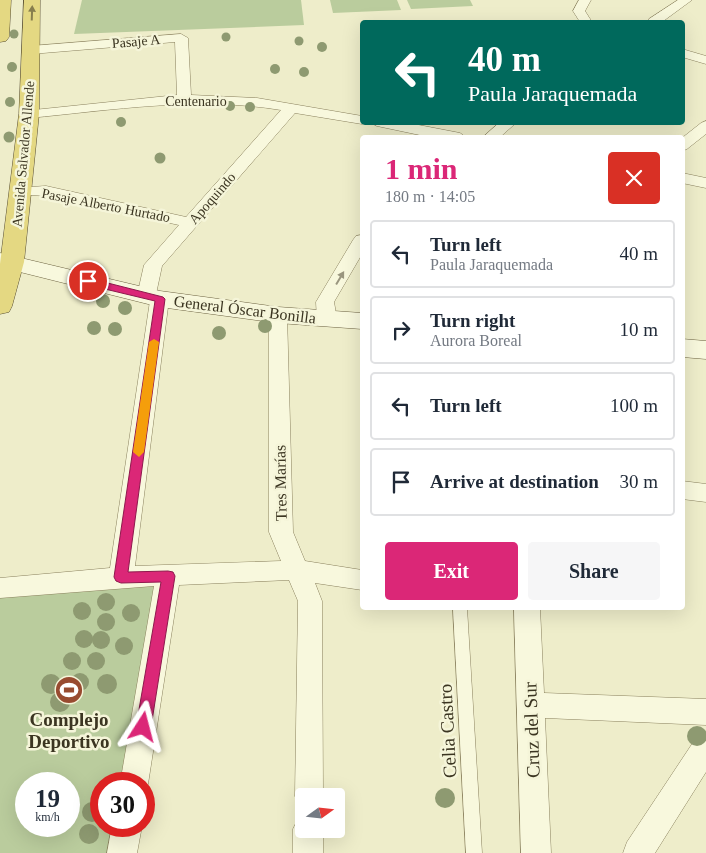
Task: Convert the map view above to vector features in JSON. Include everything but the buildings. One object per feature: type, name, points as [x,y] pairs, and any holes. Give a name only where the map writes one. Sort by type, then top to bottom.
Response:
[{"type":"highway","points":[[0,37],[3,0]]},
{"type":"highway","name":"Avenida Salvador Allende","points":[[0,306],[6,261],[20,190],[28,114],[32,0]]},
{"type":"main road","name":"General Óscar Bonilla","points":[[6,261],[153,298],[278,315],[360,322]]},
{"type":"main road","points":[[685,348],[706,350]]},
{"type":"street","points":[[657,20],[686,0]]},
{"type":"street","points":[[582,2],[578,11],[585,20]]},
{"type":"street","name":"Pasaje A","points":[[30,50],[181,38],[184,99]]},
{"type":"street","points":[[685,54],[706,60]]},
{"type":"street","name":"Centenario","points":[[28,114],[184,99],[257,102],[360,120]]},
{"type":"street","name":"Apoquindo","points":[[121,577],[153,298],[153,266],[292,107]]},
{"type":"street","points":[[388,125],[425,135]]},
{"type":"street","points":[[493,135],[506,125]]},
{"type":"street","points":[[685,144],[706,126]]},
{"type":"street","points":[[685,179],[706,183]]},
{"type":"street","name":"Pasaje Alberto Hurtado","points":[[20,190],[46,191],[191,223]]},
{"type":"street","points":[[327,318],[325,302],[360,243]]},
{"type":"street","name":"Tres Marías","points":[[278,315],[281,532],[310,601],[309,788]]},
{"type":"street","points":[[685,490],[706,493]]},
{"type":"street","points":[[0,588],[121,577],[297,570],[360,580]]},
{"type":"street","points":[[136,772],[168,576]]},
{"type":"street","name":"Cruz del Sur","points":[[527,610],[536,853]]},
{"type":"street","points":[[531,705],[706,712]]},
{"type":"street","points":[[638,853],[706,747]]},
{"type":"street","points":[[122,853],[125,837]]},
{"type":"street","points":[[308,838],[308,853]]},
{"type":"lane","name":"Celia Castro","points":[[460,610],[474,853]]},
{"type":"green space","points":[[82,0],[301,0],[304,25],[74,34]]},
{"type":"green space","points":[[330,0],[397,0],[401,10],[333,13]]},
{"type":"green space","points":[[407,0],[470,0],[473,6],[411,9]]},
{"type":"green space","name":"Complejo Deportivo","points":[[157,584],[122,772],[90,772],[90,837],[110,837],[108,853],[0,853],[0,597]]},
{"type":"slow traffic","points":[[139,452],[154,342]]},
{"type":"place","name":"Complejo Deportivo","points":[[69,690]]},
{"type":"route","points":[[88,281],[160,299],[121,577],[168,576],[143,727]]}]
